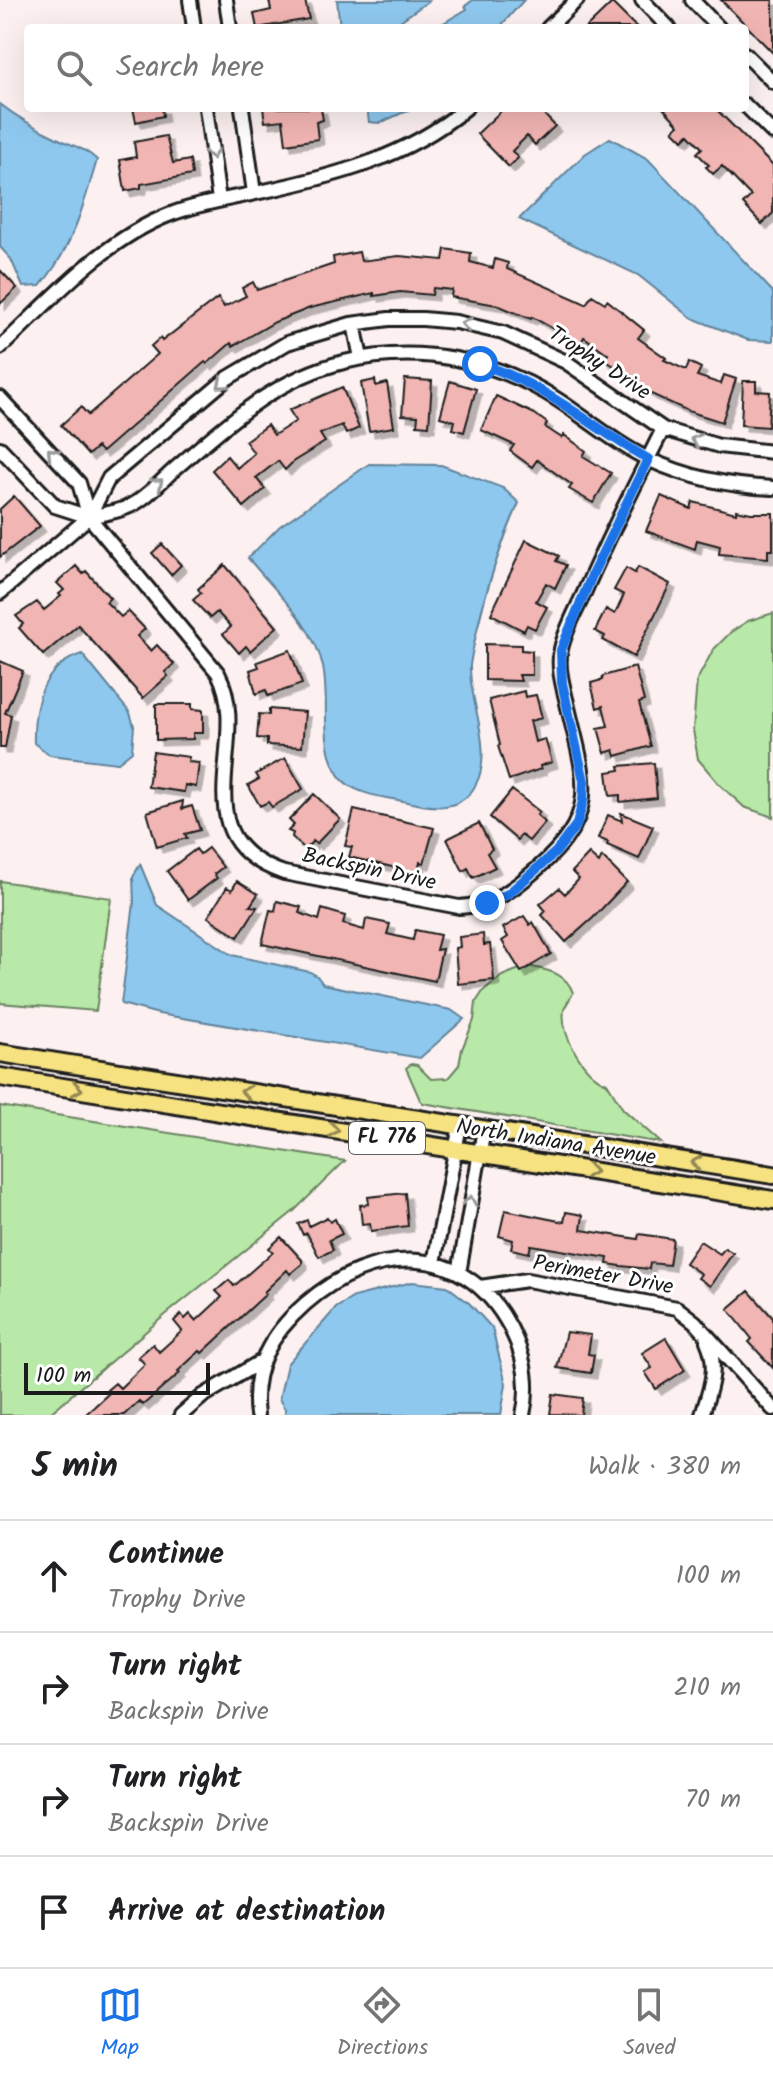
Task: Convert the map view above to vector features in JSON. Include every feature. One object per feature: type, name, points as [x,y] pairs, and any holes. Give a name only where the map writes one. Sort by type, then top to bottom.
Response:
[{"type":"main road","name":"North Indiana Avenue","points":[[0,1053],[773,1175]]},
{"type":"main road","name":"North Indiana Avenue","points":[[0,1077],[773,1200]]},
{"type":"street","points":[[190,0],[193,24]]},
{"type":"street","points":[[226,0],[229,24]]},
{"type":"street","points":[[552,24],[577,0]]},
{"type":"street","points":[[642,0],[665,24]]},
{"type":"street","points":[[692,0],[715,24]]},
{"type":"street","points":[[749,58],[773,82]]},
{"type":"street","points":[[749,109],[773,133]]},
{"type":"street","points":[[207,112],[219,200]]},
{"type":"street","points":[[243,112],[254,193]]},
{"type":"street","points":[[0,348],[98,255],[130,234],[169,215],[219,200],[342,173],[387,157],[423,139],[460,112]]},
{"type":"street","name":"Trophy Drive","points":[[0,593],[89,517],[109,478],[228,378],[287,343],[354,324],[423,319],[456,322],[503,333],[566,362],[663,429],[719,446],[773,452]]},
{"type":"street","points":[[354,324],[361,358]]},
{"type":"street","name":"Trophy Drive","points":[[89,517],[132,506],[244,411],[287,383],[315,370],[390,354],[426,354],[462,359],[502,371],[542,390],[608,436],[648,459],[710,481],[773,488]]},
{"type":"street","name":"Backspin Drive","points":[[0,398],[79,483],[89,517],[208,659],[222,680],[230,713],[223,800],[228,821],[248,851],[263,864],[284,873],[448,906],[474,906],[499,899],[556,852],[577,824],[584,781],[562,683],[561,650],[593,573],[663,429]]},
{"type":"street","points":[[0,448],[55,506],[89,517]]},
{"type":"street","points":[[434,1263],[460,1125]]},
{"type":"street","points":[[459,1273],[484,1129]]},
{"type":"street","points":[[257,1415],[255,1391],[260,1362],[289,1319],[337,1279],[367,1266],[412,1260],[434,1263],[459,1273],[480,1287],[504,1316],[520,1350],[526,1378],[523,1415]]},
{"type":"street","name":"Perimeter Drive","points":[[480,1287],[527,1280],[665,1304],[684,1312],[695,1322],[773,1409]]},
{"type":"street","points":[[695,1322],[710,1346],[714,1368],[702,1415]]},
{"type":"street","points":[[181,1415],[203,1396],[260,1362]]},
{"type":"green space","points":[[773,613],[773,817],[744,807],[719,784],[698,759],[693,730],[697,680],[713,650],[748,621]]},
{"type":"green space","points":[[0,881],[111,898],[96,1011],[0,1003]]},
{"type":"green space","points":[[527,966],[554,973],[566,980],[573,993],[565,1008],[564,1020],[576,1053],[590,1072],[607,1083],[623,1109],[661,1143],[423,1103],[420,1100],[406,1068],[411,1064],[417,1065],[431,1079],[448,1078],[459,1065],[474,1020],[476,1002],[484,990],[502,976]]},
{"type":"green space","points":[[0,1106],[345,1161],[294,1211],[48,1415],[0,1415]]},
{"type":"water","points":[[337,0],[430,0],[396,24],[340,24]]},
{"type":"water","points":[[473,0],[524,0],[503,24],[442,24],[467,9],[465,6]]},
{"type":"water","points":[[0,104],[62,141],[83,149],[97,160],[69,242],[40,286],[23,287],[11,259],[0,247]]},
{"type":"water","points":[[368,112],[404,112],[380,123],[369,122]]},
{"type":"water","points":[[610,138],[648,159],[773,292],[773,341],[748,340],[692,318],[638,275],[519,219],[585,154]]},
{"type":"water","points":[[369,464],[441,465],[503,488],[519,503],[490,582],[471,662],[471,680],[482,742],[480,772],[468,795],[450,805],[429,806],[373,795],[349,785],[338,774],[329,749],[325,680],[319,652],[303,623],[248,558],[280,526]]},
{"type":"water","points":[[82,654],[130,713],[134,726],[132,751],[117,763],[50,755],[34,743],[35,715],[43,689],[57,668]]},
{"type":"water","points":[[140,864],[157,905],[232,955],[310,972],[323,984],[451,1010],[464,1019],[420,1058],[159,1014],[121,1004],[134,903],[133,877]]},
{"type":"water","points":[[412,1282],[447,1286],[469,1303],[492,1328],[506,1384],[501,1415],[285,1415],[279,1399],[287,1364],[336,1308],[354,1297]]},
{"type":"building","points":[[269,0],[305,0],[309,19],[256,24],[254,14],[271,10]]},
{"type":"building","points":[[721,0],[773,0],[773,53],[749,28],[749,24]]},
{"type":"building","points":[[612,3],[633,24],[590,24]]},
{"type":"building","points":[[134,112],[162,112],[163,116],[136,122]]},
{"type":"building","points":[[264,112],[322,112],[323,120],[316,122],[318,139],[286,144],[283,120],[265,122]]},
{"type":"building","points":[[500,112],[542,112],[555,126],[535,145],[527,136],[512,151],[518,158],[509,167],[477,134]]},
{"type":"building","points":[[667,112],[719,112],[773,166],[773,213],[762,224],[743,204],[751,196],[722,166],[713,174],[697,153],[702,148],[689,134],[683,140],[673,130],[679,125]]},
{"type":"building","points":[[166,136],[173,163],[190,160],[192,175],[141,184],[141,188],[125,191],[120,160],[136,157],[134,142]]},
{"type":"building","points":[[445,249],[471,253],[470,262],[493,268],[495,259],[508,263],[507,269],[586,304],[592,295],[605,303],[607,300],[644,330],[638,338],[666,358],[664,360],[686,370],[689,362],[701,368],[697,376],[721,384],[724,375],[736,379],[722,422],[651,394],[632,381],[634,377],[604,360],[608,354],[584,337],[580,344],[532,317],[497,305],[451,297],[452,290],[433,288],[432,295],[400,292],[374,296],[374,293],[310,308],[275,322],[233,346],[231,343],[102,452],[97,447],[88,455],[61,425],[81,407],[88,415],[158,354],[151,346],[218,298],[224,307],[246,296],[242,288],[253,282],[257,290],[334,264],[333,257],[359,252],[361,261],[399,256],[443,260]]},
{"type":"building","points":[[0,270],[17,288],[0,304]]},
{"type":"building","points":[[405,379],[432,381],[429,426],[417,425],[418,416],[402,415]]},
{"type":"building","points":[[375,380],[376,386],[387,383],[394,427],[369,431],[361,383]]},
{"type":"building","points":[[450,381],[476,389],[464,432],[453,429],[455,421],[440,417]]},
{"type":"building","points":[[743,381],[756,381],[756,391],[770,392],[768,427],[741,425]]},
{"type":"building","points":[[342,387],[359,428],[346,434],[342,425],[320,434],[325,442],[285,470],[278,461],[256,478],[265,489],[244,507],[212,470],[227,456],[237,468],[254,453],[245,441],[267,425],[274,435],[296,421],[289,410]]},
{"type":"building","points":[[496,396],[535,414],[547,423],[545,427],[562,438],[564,435],[586,451],[583,456],[611,473],[593,503],[569,489],[572,485],[537,460],[532,467],[510,451],[514,445],[481,430]]},
{"type":"building","points":[[14,496],[40,526],[0,557],[0,509]]},
{"type":"building","points":[[661,496],[691,509],[693,502],[736,513],[736,510],[773,513],[773,550],[768,550],[768,558],[719,554],[720,546],[697,540],[695,549],[646,531]]},
{"type":"building","points":[[526,540],[559,556],[556,561],[566,565],[555,588],[546,583],[536,601],[547,607],[535,629],[527,625],[524,631],[491,614]]},
{"type":"building","points":[[162,544],[181,565],[171,575],[152,553]]},
{"type":"building","points":[[225,565],[277,627],[250,651],[246,646],[239,653],[223,634],[231,627],[217,612],[210,618],[193,600],[201,593],[198,589]]},
{"type":"building","points":[[76,566],[83,574],[86,571],[110,598],[106,602],[121,617],[128,611],[145,629],[137,636],[151,651],[157,645],[174,664],[165,672],[168,676],[143,698],[78,625],[43,655],[19,628],[23,624],[16,616],[37,602],[44,610],[61,596],[59,594],[64,590],[57,583]]},
{"type":"building","points":[[638,567],[670,584],[634,657],[603,640],[605,636],[595,631],[606,609],[615,614],[624,595],[614,590],[626,568],[635,573]]},
{"type":"building","points":[[485,644],[521,645],[521,650],[532,651],[532,675],[519,675],[521,681],[485,680]]},
{"type":"building","points":[[290,650],[302,684],[268,696],[266,690],[256,694],[250,670],[259,667],[257,662]]},
{"type":"building","points":[[0,661],[23,671],[5,713],[11,715],[5,748],[0,748]]},
{"type":"building","points":[[635,667],[644,701],[639,703],[651,746],[616,756],[614,750],[605,753],[598,728],[608,726],[603,706],[597,708],[591,683],[602,680],[603,676]]},
{"type":"building","points":[[524,691],[525,697],[536,695],[542,718],[530,721],[535,742],[545,739],[552,762],[509,780],[498,746],[489,700]]},
{"type":"building","points":[[156,704],[192,704],[192,709],[203,710],[203,733],[193,733],[193,739],[156,740]]},
{"type":"building","points":[[269,709],[305,712],[302,747],[267,745],[267,739],[257,738],[259,714],[269,715]]},
{"type":"building","points":[[153,752],[189,757],[188,762],[199,763],[196,787],[185,785],[184,792],[148,787]]},
{"type":"building","points":[[285,758],[303,789],[272,807],[268,802],[260,806],[248,785],[259,779],[256,774]]},
{"type":"building","points":[[654,763],[657,798],[620,802],[620,795],[610,796],[607,772],[620,770],[619,766]]},
{"type":"building","points":[[512,790],[540,812],[537,815],[545,822],[529,841],[521,835],[517,840],[490,817]]},
{"type":"building","points":[[314,794],[340,819],[316,844],[313,841],[305,849],[288,831],[294,825],[289,820]]},
{"type":"building","points":[[183,801],[182,809],[192,806],[200,830],[185,834],[187,838],[157,847],[147,812]]},
{"type":"building","points":[[354,810],[434,828],[418,873],[349,857],[352,847],[345,846]]},
{"type":"building","points":[[621,813],[653,826],[639,859],[598,838],[608,815],[622,821]]},
{"type":"building","points":[[479,823],[492,849],[487,853],[495,867],[473,878],[468,868],[463,871],[447,839]]},
{"type":"building","points":[[208,848],[223,867],[214,874],[217,878],[188,900],[167,871],[196,849],[200,854]]},
{"type":"building","points":[[589,854],[599,863],[602,857],[627,882],[566,942],[542,915],[546,911],[540,904],[559,888],[565,894],[579,879],[572,872]]},
{"type":"building","points":[[237,881],[258,894],[250,906],[257,907],[238,937],[208,917],[227,887],[232,890]]},
{"type":"building","points":[[277,901],[301,907],[299,913],[319,920],[322,909],[345,916],[343,924],[364,930],[366,919],[390,924],[387,934],[413,940],[415,930],[440,935],[436,950],[442,949],[435,981],[262,944],[270,910],[275,911]]},
{"type":"building","points":[[524,916],[530,925],[533,922],[551,954],[521,972],[502,941],[508,937],[503,928]]},
{"type":"building","points":[[483,934],[484,945],[490,944],[494,980],[458,984],[455,948],[460,947],[459,937]]},
{"type":"building","points":[[405,1193],[408,1226],[371,1231],[370,1223],[362,1224],[360,1205],[369,1204],[368,1197]]},
{"type":"building","points":[[505,1210],[564,1222],[566,1212],[583,1215],[581,1230],[638,1239],[639,1234],[673,1239],[669,1265],[650,1263],[649,1269],[607,1264],[608,1258],[531,1245],[529,1253],[511,1249],[513,1240],[499,1236]]},
{"type":"building","points":[[327,1217],[330,1222],[335,1219],[342,1234],[329,1240],[333,1250],[319,1257],[307,1233],[303,1235],[298,1224],[307,1220],[309,1226]]},
{"type":"building","points":[[281,1237],[302,1260],[302,1264],[290,1274],[287,1270],[264,1292],[266,1294],[143,1405],[139,1401],[124,1415],[85,1415],[109,1393],[107,1390],[115,1383],[120,1388],[145,1364],[138,1357],[153,1344],[159,1352],[182,1331],[174,1321],[181,1314],[185,1319],[190,1314],[196,1321],[222,1297],[216,1291],[229,1280],[234,1286],[273,1252],[269,1248]]},
{"type":"building","points":[[700,1241],[720,1254],[725,1248],[733,1253],[710,1286],[698,1278],[701,1274],[685,1263]]},
{"type":"building","points":[[749,1291],[773,1318],[773,1368],[749,1342],[752,1339],[728,1309]]},
{"type":"building","points":[[566,1332],[591,1335],[588,1354],[594,1355],[591,1373],[557,1368]]},
{"type":"building","points":[[666,1338],[685,1370],[656,1389],[645,1372],[652,1368],[642,1353]]},
{"type":"building","points":[[553,1394],[583,1398],[581,1415],[550,1414]]},
{"type":"route","points":[[480,364],[542,390],[608,436],[648,459],[593,573],[561,650],[560,672],[584,781],[577,824],[556,852],[516,888],[487,903]]}]
